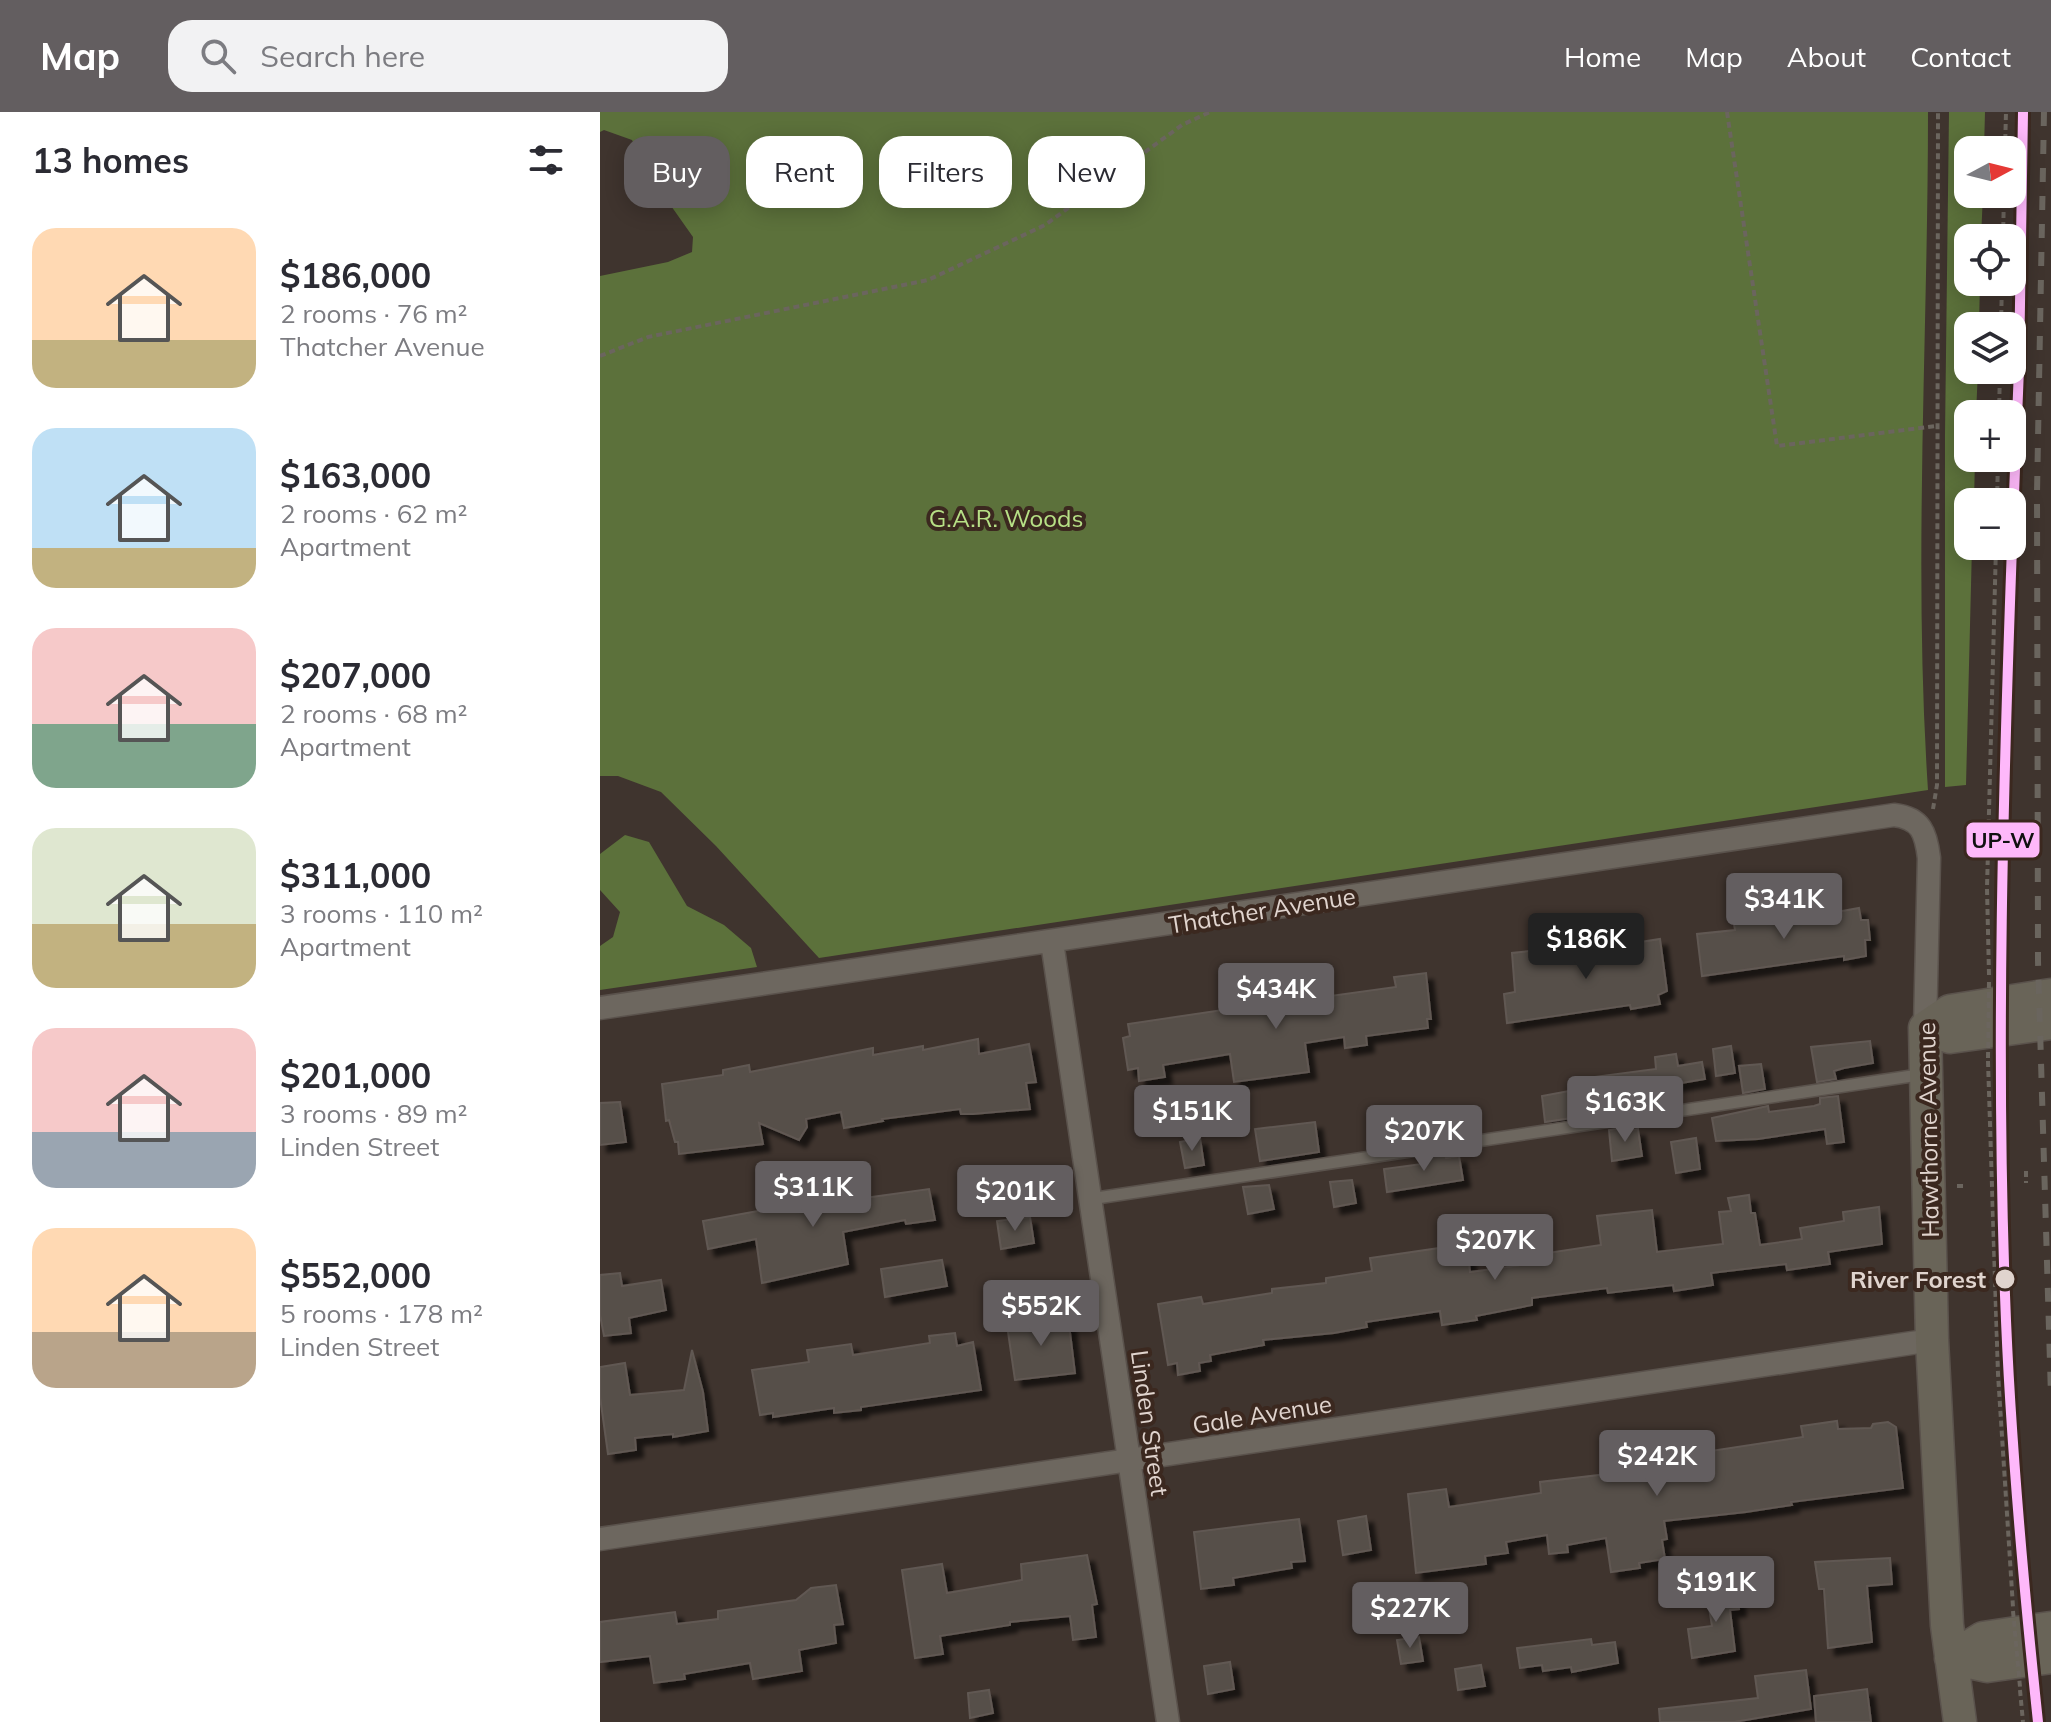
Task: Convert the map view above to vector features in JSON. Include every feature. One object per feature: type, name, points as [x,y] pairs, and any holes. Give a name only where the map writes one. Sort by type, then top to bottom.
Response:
[{"type":"street","name":"Thatcher Avenue","points":[[600,1008],[1894,815],[1908,816],[1920,828]]},
{"type":"street","name":"Hawthorne Avenue","points":[[1920,828],[1927,839],[1929,858],[1925,1028],[1932,1340],[1951,1658],[1960,1722]]},
{"type":"street","name":"Linden Street","points":[[1052,942],[1168,1722]]},
{"type":"street","points":[[1925,1028],[1950,1011],[2051,995]]},
{"type":"street","points":[[1925,1028],[1950,1037],[2051,1023]]},
{"type":"street","name":"Gale Avenue","points":[[600,1539],[1932,1340]]},
{"type":"street","points":[[1951,1658],[1983,1638],[2051,1628]]},
{"type":"street","points":[[1951,1658],[1987,1666],[2051,1657]]},
{"type":"lane","points":[[1090,1199],[1926,1074]]},
{"type":"path","points":[[600,356],[648,337],[928,280],[1045,225],[1182,125],[1210,112]]},
{"type":"path","points":[[1727,112],[1777,446],[1936,426]]},
{"type":"path","points":[[1920,828],[1935,807],[1937,785],[1938,112]]},
{"type":"path","points":[[2005,136],[2006,112]]},
{"type":"path","points":[[1996,560],[1987,888],[1988,1058],[1998,1374],[2023,1722]]},
{"type":"path","points":[[2026,1171],[2026,1183]]},
{"type":"green space","name":"G.A.R. Woods","points":[[600,112],[1928,112],[1921,536],[1928,790],[819,958],[716,846],[661,792],[618,776],[600,776],[600,276],[668,262],[692,252],[693,237],[673,208],[730,208],[730,136],[624,137],[604,130],[600,132]]},
{"type":"green space","points":[[1949,112],[1985,112],[1984,136],[1954,136],[1954,208],[1982,208],[1982,224],[1954,224],[1954,296],[1980,296],[1979,312],[1954,312],[1954,384],[1977,384],[1977,400],[1954,400],[1954,472],[1975,472],[1974,488],[1954,488],[1954,560],[1972,560],[1966,785],[1945,787]]},
{"type":"green space","points":[[625,835],[649,842],[687,906],[724,925],[751,948],[757,967],[600,990],[600,946],[613,937],[620,912],[600,890],[600,854]]},
{"type":"building","points":[[1819,908],[1820,915],[1859,908],[1861,920],[1868,920],[1870,940],[1865,940],[1866,956],[1844,960],[1844,956],[1702,976],[1697,934],[1735,930],[1733,918],[1762,914],[1763,918]]},
{"type":"building","points":[[1660,939],[1667,991],[1658,995],[1660,1004],[1631,1009],[1630,1005],[1507,1023],[1504,994],[1515,992],[1512,953],[1538,950],[1538,958]]},
{"type":"building","points":[[1426,973],[1431,1019],[1427,1019],[1428,1028],[1366,1036],[1367,1045],[1345,1048],[1344,1037],[1305,1043],[1309,1072],[1234,1082],[1230,1054],[1163,1065],[1165,1077],[1139,1081],[1138,1068],[1128,1070],[1123,1038],[1130,1036],[1128,1024],[1223,1010],[1222,1005],[1286,996],[1287,1009],[1331,1003],[1330,996],[1396,987],[1394,977]]},
{"type":"building","points":[[978,1039],[979,1054],[1029,1044],[1036,1082],[1026,1083],[1030,1109],[961,1114],[960,1109],[882,1119],[844,1128],[841,1112],[806,1119],[807,1127],[799,1140],[759,1123],[763,1144],[679,1154],[678,1142],[675,1142],[669,1120],[666,1121],[662,1084],[723,1075],[723,1070],[749,1065],[750,1072],[873,1048],[873,1055],[923,1046],[923,1050]]},
{"type":"building","points":[[1870,1041],[1873,1063],[1834,1071],[1836,1079],[1817,1082],[1811,1047]]},
{"type":"building","points":[[1731,1046],[1735,1073],[1716,1076],[1713,1049]]},
{"type":"building","points":[[1676,1054],[1678,1066],[1702,1062],[1705,1079],[1624,1093],[1626,1110],[1545,1122],[1542,1096],[1596,1086],[1594,1077],[1656,1069],[1655,1057]]},
{"type":"building","points":[[1761,1064],[1765,1089],[1743,1093],[1739,1066]]},
{"type":"building","points":[[1838,1096],[1844,1142],[1827,1144],[1825,1129],[1758,1139],[1716,1141],[1712,1118],[1768,1106],[1769,1112],[1814,1106],[1820,1104],[1820,1098]]},
{"type":"building","points":[[620,1102],[626,1142],[600,1145],[600,1103]]},
{"type":"building","points":[[1437,1106],[1442,1138],[1419,1141],[1414,1109]]},
{"type":"building","points":[[1315,1122],[1319,1152],[1260,1161],[1255,1129]]},
{"type":"building","points":[[1629,1127],[1629,1130],[1638,1129],[1642,1156],[1612,1161],[1609,1130]]},
{"type":"building","points":[[1200,1138],[1204,1165],[1185,1168],[1180,1142]]},
{"type":"building","points":[[1696,1138],[1700,1169],[1676,1173],[1671,1142]]},
{"type":"building","points":[[1445,1154],[1446,1158],[1459,1156],[1463,1180],[1387,1192],[1384,1169],[1422,1164],[1421,1158]]},
{"type":"building","points":[[1049,1174],[1053,1202],[1024,1206],[1020,1180]]},
{"type":"building","points":[[1352,1180],[1356,1203],[1334,1207],[1330,1182]]},
{"type":"building","points":[[1269,1185],[1274,1209],[1248,1214],[1243,1187]]},
{"type":"building","points":[[929,1189],[935,1220],[906,1224],[905,1220],[843,1232],[848,1264],[762,1283],[756,1239],[708,1249],[703,1221],[758,1211],[757,1207],[791,1201],[790,1196],[820,1191],[821,1204]]},
{"type":"building","points":[[1749,1195],[1760,1245],[1802,1239],[1800,1228],[1844,1221],[1843,1212],[1879,1207],[1882,1244],[1828,1252],[1830,1264],[1787,1270],[1786,1264],[1711,1273],[1713,1285],[1674,1291],[1673,1285],[1608,1293],[1607,1288],[1532,1298],[1532,1305],[1476,1316],[1477,1320],[1442,1325],[1440,1311],[1366,1322],[1367,1327],[1334,1333],[1263,1340],[1264,1345],[1210,1355],[1211,1361],[1199,1363],[1200,1371],[1178,1375],[1177,1363],[1168,1365],[1158,1304],[1201,1297],[1203,1304],[1272,1293],[1272,1289],[1326,1283],[1326,1278],[1372,1271],[1370,1258],[1467,1244],[1470,1272],[1522,1265],[1521,1257],[1601,1245],[1597,1216],[1652,1210],[1657,1252],[1723,1244],[1719,1212],[1731,1211],[1728,1198]]},
{"type":"building","points":[[1030,1217],[1034,1243],[1001,1249],[997,1221]]},
{"type":"building","points":[[942,1260],[947,1286],[885,1297],[881,1269]]},
{"type":"building","points":[[620,1273],[622,1286],[661,1280],[666,1310],[629,1318],[631,1333],[604,1336],[600,1315],[600,1275]]},
{"type":"building","points":[[1068,1316],[1075,1373],[1015,1380],[1007,1325]]},
{"type":"building","points":[[955,1333],[957,1346],[973,1342],[981,1390],[861,1407],[861,1410],[834,1413],[834,1408],[773,1417],[773,1413],[760,1415],[752,1370],[809,1362],[807,1350],[851,1344],[853,1355],[930,1343],[929,1336]]},
{"type":"building","points":[[692,1350],[703,1392],[708,1431],[673,1437],[673,1434],[635,1438],[636,1450],[608,1454],[600,1397],[600,1367],[625,1363],[630,1395],[684,1390]]},
{"type":"building","points":[[1837,1421],[1838,1429],[1871,1428],[1873,1424],[1888,1422],[1896,1427],[1903,1488],[1664,1521],[1667,1539],[1662,1540],[1665,1559],[1639,1563],[1640,1568],[1611,1572],[1606,1538],[1567,1545],[1568,1552],[1549,1554],[1547,1535],[1506,1542],[1508,1553],[1485,1556],[1486,1564],[1416,1573],[1408,1494],[1446,1489],[1449,1507],[1541,1493],[1540,1482],[1650,1469],[1655,1461],[1664,1470],[1706,1466],[1704,1452],[1803,1437],[1801,1426]]},
{"type":"building","points":[[1366,1516],[1371,1550],[1343,1555],[1338,1521]]},
{"type":"building","points":[[1299,1519],[1305,1561],[1291,1562],[1292,1568],[1233,1578],[1234,1585],[1201,1589],[1194,1532]]},
{"type":"building","points":[[1087,1555],[1097,1604],[1092,1605],[1096,1637],[1073,1640],[1070,1616],[1010,1622],[1010,1625],[940,1636],[943,1654],[915,1658],[902,1570],[942,1564],[947,1593],[1022,1580],[1021,1564]]},
{"type":"building","points":[[1890,1558],[1892,1584],[1867,1586],[1872,1642],[1828,1648],[1824,1589],[1819,1589],[1815,1562]]},
{"type":"building","points":[[836,1585],[843,1624],[834,1625],[836,1643],[799,1650],[802,1671],[753,1679],[750,1663],[684,1674],[685,1679],[654,1683],[650,1656],[600,1662],[600,1622],[675,1612],[677,1624],[718,1619],[718,1611],[796,1600],[811,1588]]},
{"type":"building","points":[[1736,1585],[1739,1609],[1730,1610],[1735,1651],[1692,1658],[1688,1629],[1712,1626],[1706,1589]]},
{"type":"building","points":[[1386,1590],[1389,1612],[1367,1615],[1364,1594]]},
{"type":"building","points":[[1419,1637],[1423,1661],[1401,1664],[1397,1640]]},
{"type":"building","points":[[1591,1639],[1592,1645],[1615,1642],[1618,1663],[1572,1672],[1571,1667],[1543,1671],[1542,1665],[1520,1668],[1517,1648]]},
{"type":"building","points":[[1230,1662],[1234,1689],[1208,1694],[1204,1666]]},
{"type":"building","points":[[1481,1665],[1485,1686],[1458,1690],[1455,1669]]},
{"type":"building","points":[[1806,1670],[1811,1709],[1734,1722],[1660,1722],[1659,1709],[1758,1698],[1755,1676]]},
{"type":"building","points":[[1867,1689],[1871,1722],[1816,1722],[1814,1696]]},
{"type":"building","points":[[989,1690],[993,1713],[970,1718],[968,1693]]},
{"type":"railway","points":[[2044,112],[2037,493],[2038,961],[2051,1396]]},
{"type":"transit line","name":"UP-W","points":[[2014,488],[2023,112]]},
{"type":"transit line","name":"UP-W","points":[[2012,560],[2002,920],[2002,1201],[2014,1455],[2038,1722]]},
{"type":"place","name":"River Forest","points":[[2005,1279]]}]
